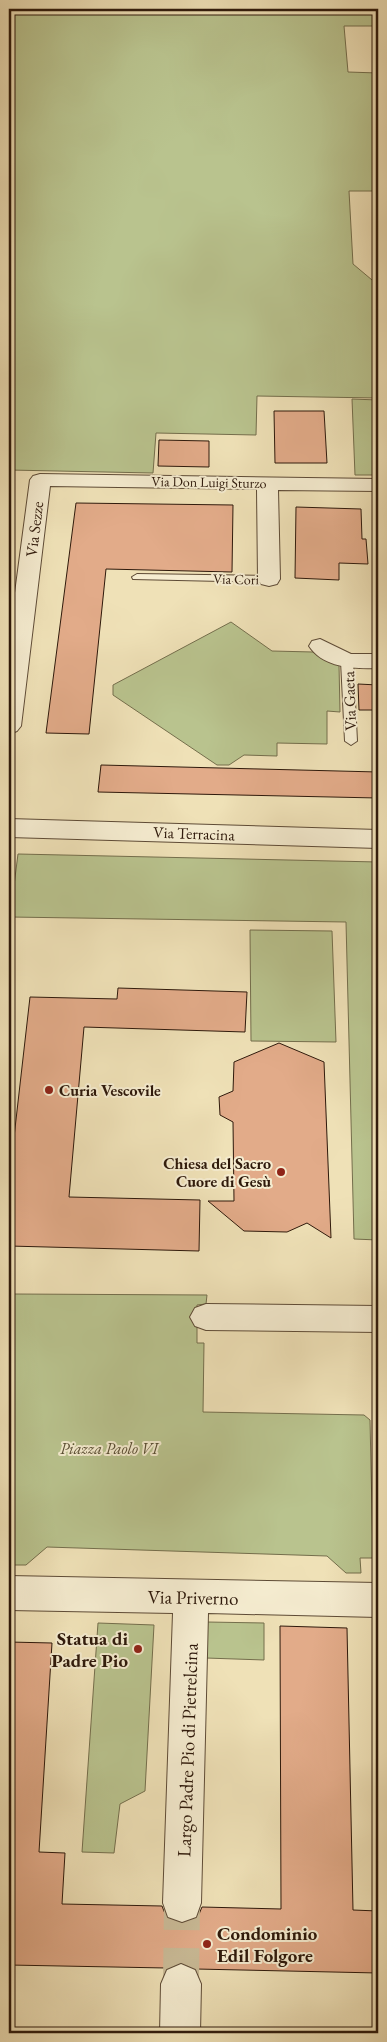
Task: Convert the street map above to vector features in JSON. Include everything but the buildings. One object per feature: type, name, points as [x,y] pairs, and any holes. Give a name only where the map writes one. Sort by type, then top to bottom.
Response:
[{"type":"street","name":"Via Don Luigi Sturzo","points":[[40,480],[378,485]]},
{"type":"street","name":"Via Sezze","points":[[9,726],[40,480]]},
{"type":"street","name":"Via Cori","points":[[266,483],[269,579]]},
{"type":"street","name":"Via Gaeta","points":[[320,646],[347,661],[378,661]]},
{"type":"street","name":"Via Terracina","points":[[9,828],[378,839]]},
{"type":"street","points":[[206,1317],[378,1320]]},
{"type":"street","name":"Via Priverno","points":[[9,1593],[378,1600]]},
{"type":"street","name":"Largo Padre Pio di Pietrelcina","points":[[182,1903],[191,1597]]},
{"type":"street","points":[[180,2033],[181,1984]]},
{"type":"lane","name":"Via Cori","points":[[137,578],[269,579]]},
{"type":"lane","name":"Via Gaeta","points":[[347,661],[351,741]]},
{"type":"green space","points":[[9,9],[245,11],[246,9],[378,9],[378,26],[344,26],[348,72],[378,73],[378,191],[349,191],[353,264],[378,285],[378,398],[257,396],[256,435],[156,433],[153,473],[9,470]]},
{"type":"green space","points":[[352,399],[378,400],[378,475],[355,475]]},
{"type":"green space","points":[[231,622],[272,651],[313,652],[339,665],[340,712],[327,711],[327,744],[277,743],[277,756],[244,755],[229,765],[217,765],[113,695],[113,685]]},
{"type":"green space","points":[[18,854],[378,862],[378,1240],[354,1239],[346,922],[10,917]]},
{"type":"green space","points":[[250,930],[332,931],[336,1042],[251,1041]]},
{"type":"green space","name":"Piazza Paolo VI","points":[[14,1294],[207,1295],[206,1304],[197,1305],[197,1343],[204,1343],[203,1412],[364,1415],[370,1420],[373,1558],[360,1558],[361,1573],[346,1573],[327,1556],[47,1547],[26,1565],[9,1565],[9,1305],[12,1305]]},
{"type":"green space","points":[[207,1622],[264,1623],[264,1660],[206,1658]]},
{"type":"green space","points":[[98,1623],[154,1625],[145,1791],[120,1804],[114,1853],[82,1852]]},
{"type":"tunnel","points":[[181,1984],[182,1903]]},
{"type":"place","name":"Curia Vescovile","points":[[49,1090]]},
{"type":"place","name":"Chiesa del Sacro Cuore di Gesù","points":[[281,1172]]},
{"type":"place","name":"Statua di Padre Pio","points":[[138,1649]]},
{"type":"place","name":"Condominio Edil Folgore","points":[[207,1944]]}]
